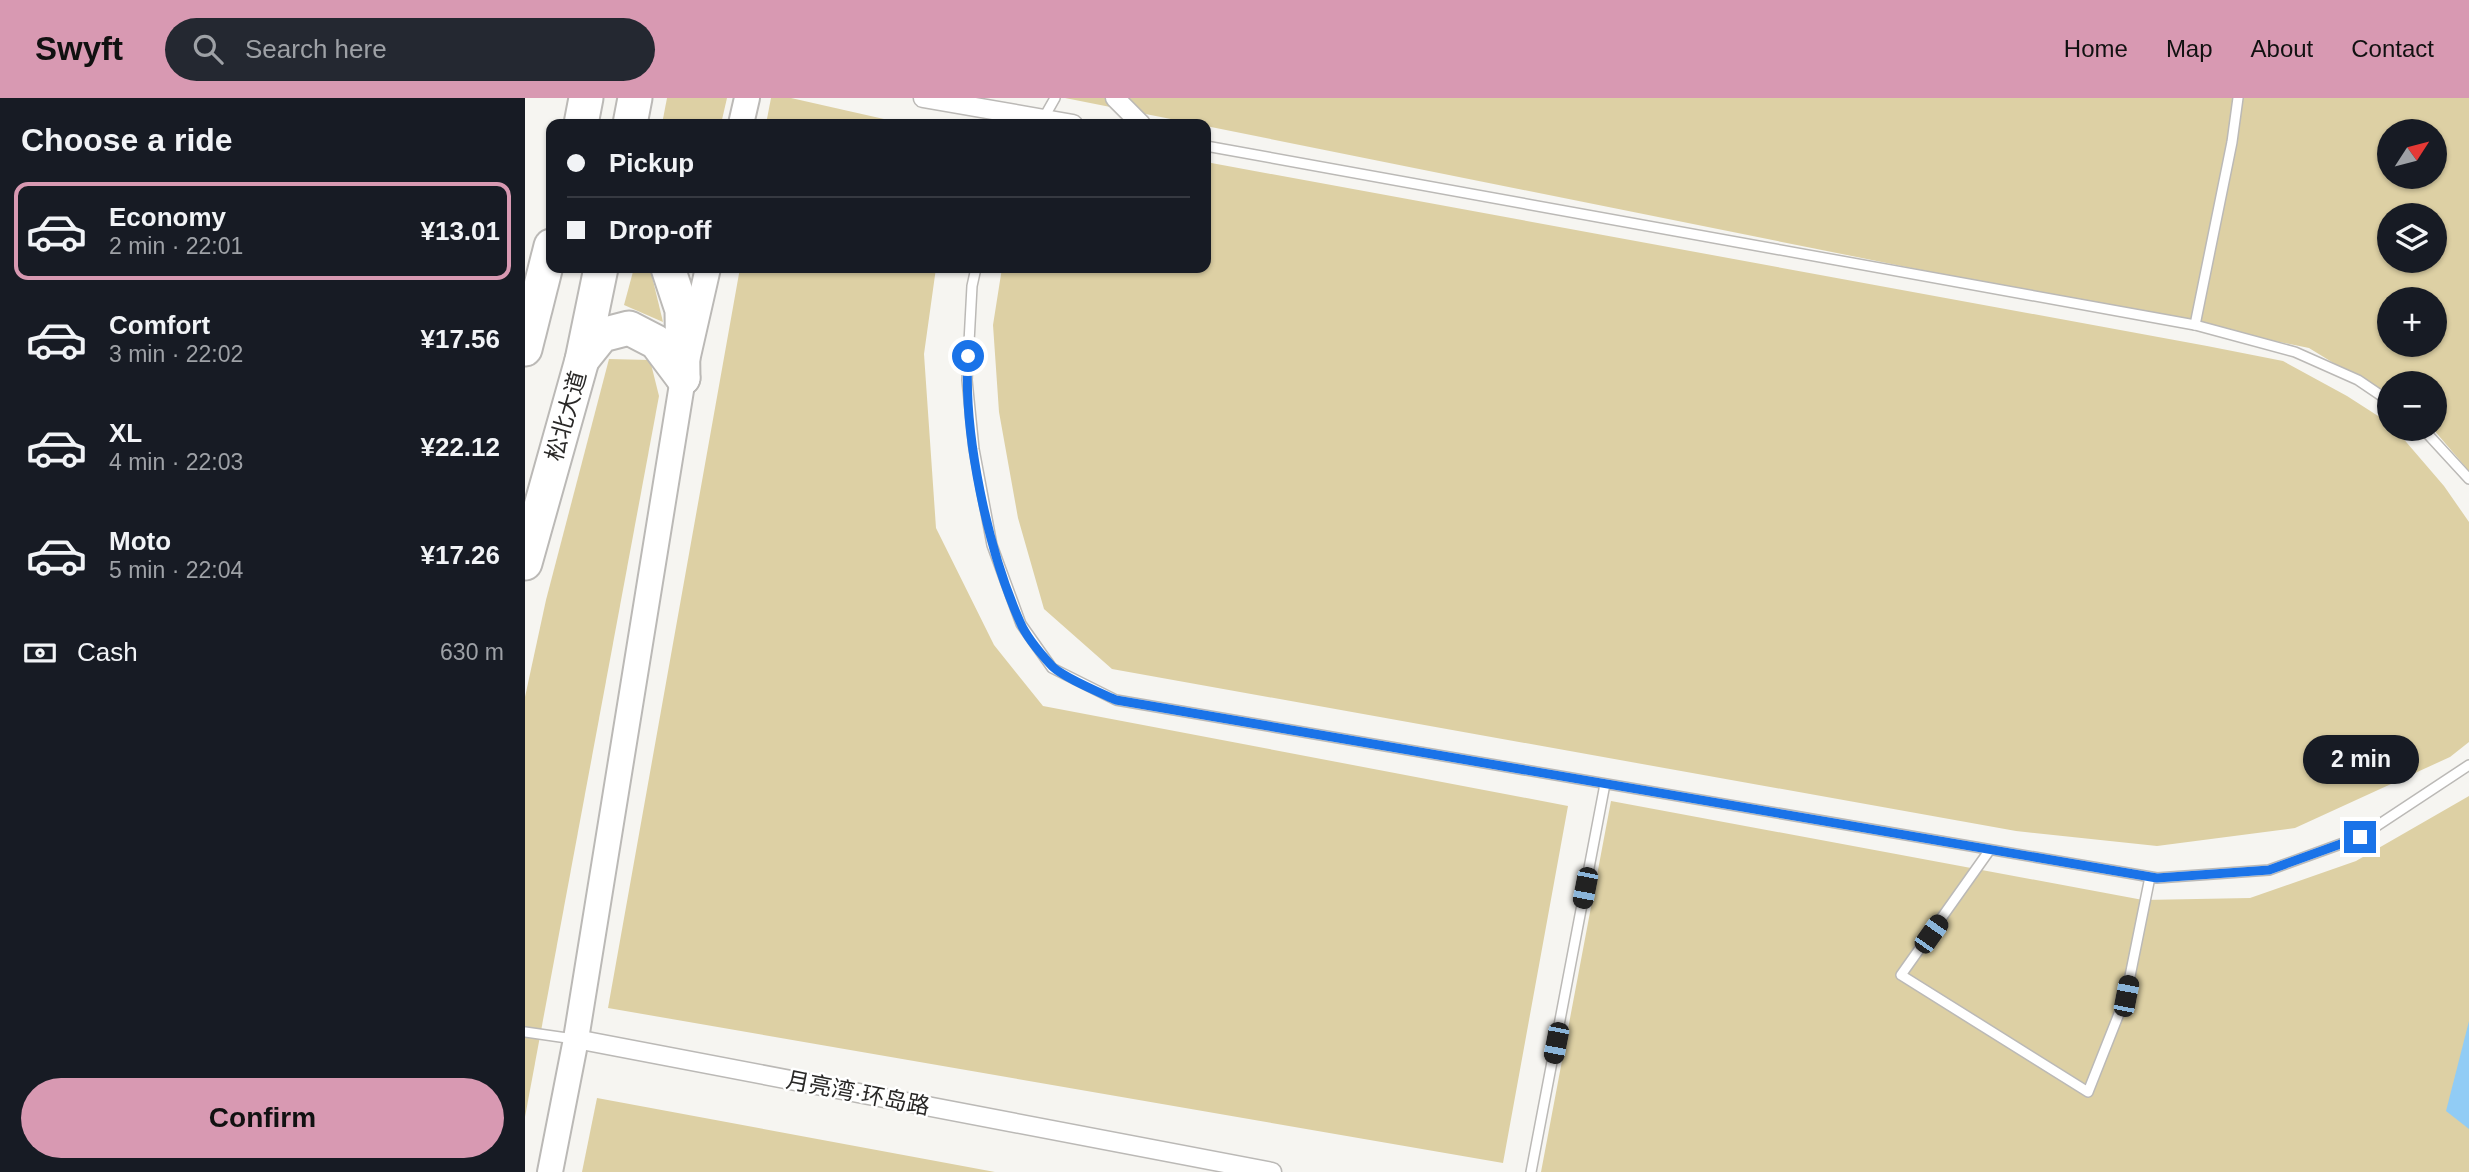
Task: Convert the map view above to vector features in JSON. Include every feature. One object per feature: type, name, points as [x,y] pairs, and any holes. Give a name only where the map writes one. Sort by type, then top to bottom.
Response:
[{"type":"highway","points":[[582,119],[586,98]]},
{"type":"highway","points":[[631,119],[635,98]]},
{"type":"highway","points":[[525,349],[546,266]]},
{"type":"highway","name":"松北大道","points":[[525,563],[582,360],[600,273]]},
{"type":"highway","points":[[671,273],[682,310],[683,378]]},
{"type":"highway","points":[[582,360],[602,335],[629,328],[656,342],[683,378]]},
{"type":"street","points":[[742,119],[747,98]]},
{"type":"street","points":[[923,98],[1026,119]]},
{"type":"street","points":[[1115,98],[1134,119]]},
{"type":"street","points":[[550,1172],[576,1039],[683,378],[707,273]]},
{"type":"street","name":"月亮湾·环岛路","points":[[576,1039],[1272,1172]]},
{"type":"lane","points":[[1043,119],[1055,98]]},
{"type":"lane","points":[[2195,325],[2232,142],[2238,98]]},
{"type":"lane","points":[[1211,147],[2195,325],[2295,352],[2358,380],[2377,393]]},
{"type":"lane","points":[[975,273],[967,380],[974,449],[992,545],[1021,624],[1052,668],[1116,700],[2150,877],[2269,870],[2360,837],[2469,765]]},
{"type":"lane","points":[[2434,441],[2469,479]]},
{"type":"lane","points":[[1531,1172],[1605,784]]},
{"type":"lane","points":[[1989,851],[1901,975],[2088,1092],[2126,996],[2150,877]]},
{"type":"lane","points":[[525,1032],[576,1039]]},
{"type":"shaded area","points":[[667,98],[727,98],[722,119],[663,119]]},
{"type":"shaded area","points":[[771,98],[791,98],[884,119],[767,119]]},
{"type":"shaded area","points":[[1065,98],[2469,98],[2469,471],[2443,441],[2447,441],[2447,371],[2377,371],[2377,390],[2309,348],[1211,127],[1211,119],[1171,119]]},
{"type":"shaded area","points":[[1211,163],[2283,361],[2377,415],[2377,441],[2405,441],[2444,486],[2469,522],[2469,742],[2450,757],[2295,828],[2157,846],[2016,831],[1112,669],[1044,609],[1018,518],[999,412],[993,325],[1001,273],[1211,273]]},
{"type":"shaded area","points":[[633,273],[651,273],[663,322],[624,305]]},
{"type":"shaded area","points":[[739,273],[935,273],[924,354],[936,528],[994,645],[1043,706],[1568,806],[1503,1163],[608,1008]]},
{"type":"shaded area","points":[[609,359],[650,360],[659,396],[525,1117],[525,697],[546,600]]},
{"type":"shaded area","points":[[2469,796],[2469,1172],[1541,1172],[1611,801],[2143,900],[2250,898],[2356,861]]},
{"type":"shaded area","points":[[597,1098],[995,1172],[582,1172]]},
{"type":"water","points":[[2469,1021],[2469,1129],[2446,1111]]},
{"type":"route","points":[[968,356],[967,380],[974,449],[992,545],[1021,624],[1052,668],[1116,700],[2157,878],[2269,870],[2360,837]]}]
